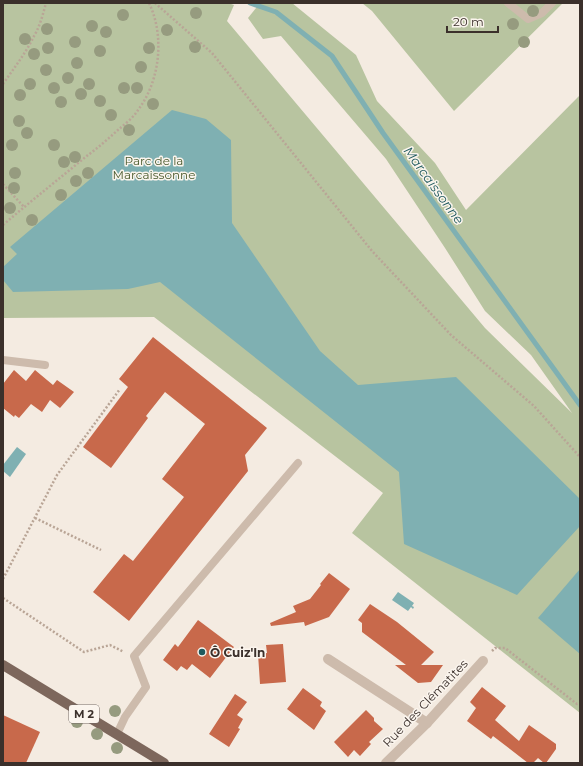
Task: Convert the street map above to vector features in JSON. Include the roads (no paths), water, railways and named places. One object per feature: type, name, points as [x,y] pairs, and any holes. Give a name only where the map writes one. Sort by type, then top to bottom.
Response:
[{"type":"main road","name":"M 2","points":[[3,665],[164,763]]},
{"type":"street","points":[[328,659],[427,723]]},
{"type":"street","name":"Rue des Clématites","points":[[386,763],[427,723],[483,660]]},
{"type":"lane","points":[[508,3],[528,19],[542,13],[552,3]]},
{"type":"lane","points":[[3,360],[44,365]]},
{"type":"lane","points":[[117,734],[125,717],[146,688],[134,656],[298,464]]},
{"type":"water","points":[[172,110],[206,119],[231,140],[232,223],[320,351],[358,385],[456,377],[580,499],[580,526],[517,595],[404,544],[399,472],[160,282],[128,289],[13,292],[3,280],[3,267],[17,254],[10,247]]},
{"type":"water","points":[[17,447],[26,454],[10,477],[3,471],[3,465]]},
{"type":"water","points":[[580,569],[580,654],[538,618]]},
{"type":"water","points":[[398,592],[414,603],[412,606],[414,607],[413,609],[411,607],[408,611],[392,600]]},
{"type":"waterway","name":"Marcaissonne","points":[[250,3],[276,12],[332,56],[383,133],[580,405]]},
{"type":"place","name":"Ô Cuiz'In","points":[[202,652]]},
{"type":"park label","name":"Parc de la Marcaissonne","points":[[154,167]]}]
